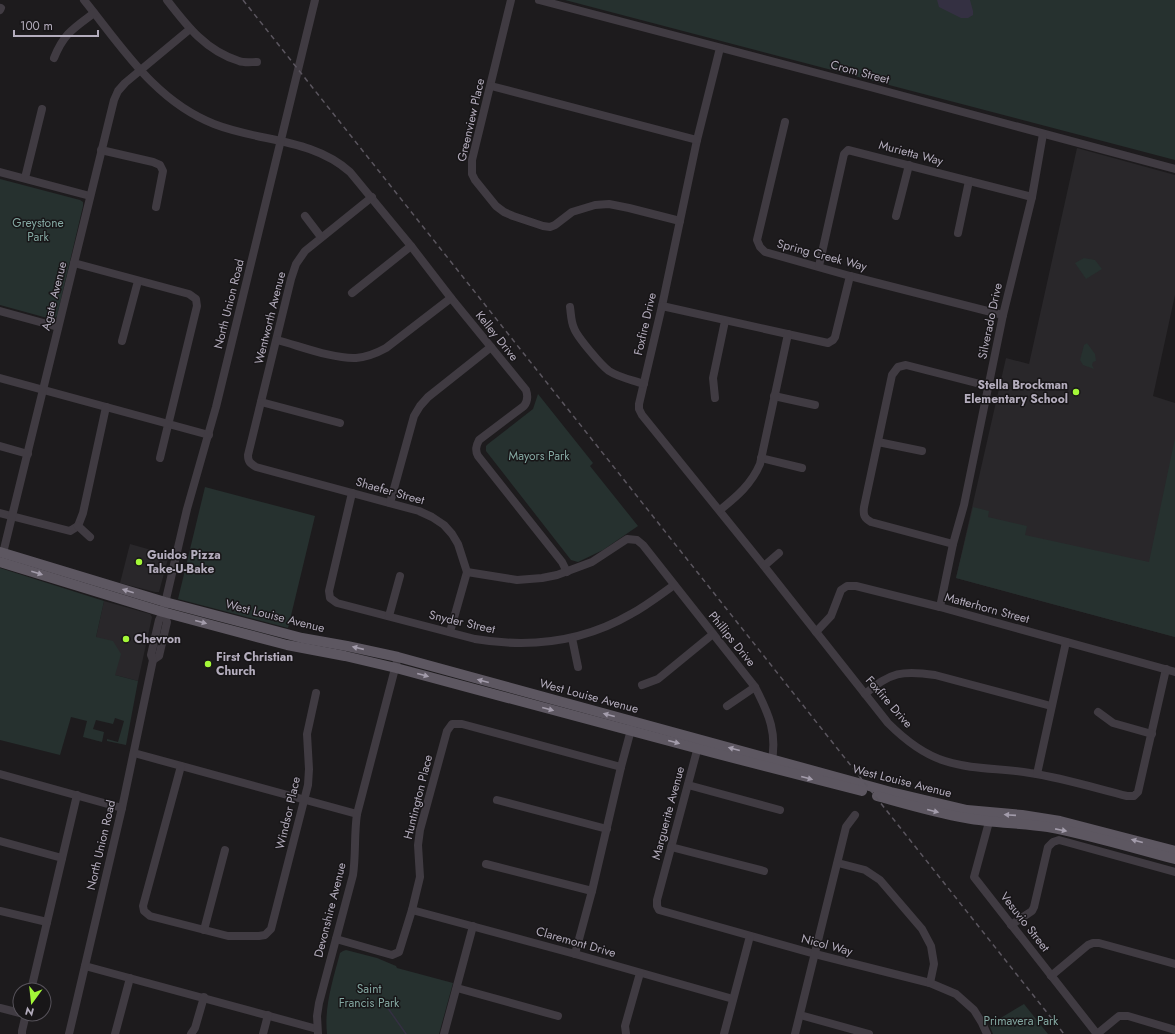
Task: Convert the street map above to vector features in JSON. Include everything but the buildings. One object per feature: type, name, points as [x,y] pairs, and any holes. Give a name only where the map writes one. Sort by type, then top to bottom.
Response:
[{"type":"main road","name":"West Louise Avenue","points":[[1,556],[164,607],[302,638],[346,646],[397,663],[771,763],[989,817],[1022,815],[1060,821],[1173,856]]},
{"type":"street","name":"Kelley Drive","points":[[84,0],[139,71],[171,101],[192,114],[226,128],[281,141],[329,156],[342,164],[372,197],[451,298],[526,390],[528,400],[524,406],[479,440],[476,444],[476,452],[562,562],[567,572]]},
{"type":"street","points":[[167,0],[190,29],[221,54],[240,62],[257,62]]},
{"type":"street","name":"North Union Road","points":[[69,1034],[134,754],[153,660],[151,655],[159,620],[164,607],[187,509],[209,435],[315,0]]},
{"type":"street","name":"Greenview Place","points":[[511,0],[472,160],[472,174],[475,180],[496,206],[504,212],[550,227],[579,209],[595,205],[609,204],[680,221]]},
{"type":"street","name":"Crom Street","points":[[539,0],[1175,169]]},
{"type":"street","points":[[54,58],[62,40],[69,32],[94,13]]},
{"type":"street","name":"Agate Avenue","points":[[1,556],[13,516],[114,100],[118,91],[125,83],[190,29]]},
{"type":"street","name":"Foxfire Drive","points":[[720,48],[697,140],[662,306],[639,404],[642,415],[720,510],[888,723],[900,735],[918,748],[936,758],[956,764],[1037,774],[1127,796],[1134,796],[1138,792],[1152,734]]},
{"type":"street","points":[[491,86],[697,140]]},
{"type":"street","points":[[25,178],[42,109]]},
{"type":"street","name":"Spring Creek Way","points":[[785,122],[757,240],[760,247],[765,252],[819,266],[850,276],[1003,315]]},
{"type":"street","name":"Silverado Drive","points":[[940,607],[953,544],[964,506],[1003,315],[1032,197],[1044,134]]},
{"type":"street","points":[[101,150],[160,165],[163,171],[156,208]]},
{"type":"street","name":"Murietta Way","points":[[819,266],[844,154],[848,150],[1032,197]]},
{"type":"street","points":[[896,216],[909,165]]},
{"type":"street","points":[[0,172],[90,196]]},
{"type":"street","points":[[958,233],[969,181]]},
{"type":"street","name":"Wentworth Avenue","points":[[261,468],[250,463],[248,455],[296,264],[305,251],[372,197]]},
{"type":"street","points":[[305,216],[321,237]]},
{"type":"street","points":[[352,293],[411,246]]},
{"type":"street","points":[[74,263],[189,294],[196,300],[197,306],[160,458]]},
{"type":"street","points":[[662,306],[828,343],[835,337],[850,276]]},
{"type":"street","points":[[122,341],[138,281]]},
{"type":"street","points":[[277,340],[343,357],[356,358],[366,356],[377,353],[386,348],[451,298]]},
{"type":"street","points":[[570,307],[571,322],[574,330],[601,364],[609,371],[619,376],[644,384]]},
{"type":"street","points":[[0,311],[58,327]]},
{"type":"street","points":[[715,398],[713,378],[726,321]]},
{"type":"street","points":[[720,510],[741,493],[755,475],[761,458],[788,334]]},
{"type":"street","points":[[390,503],[414,416],[420,406],[428,397],[491,347]]},
{"type":"street","points":[[953,544],[871,522],[863,515],[892,375],[898,367],[906,365],[988,386]]},
{"type":"street","points":[[0,378],[209,435]]},
{"type":"street","points":[[774,396],[815,405]]},
{"type":"street","points":[[261,402],[340,423]]},
{"type":"street","points":[[0,512],[70,531],[78,526],[83,513],[106,407]]},
{"type":"street","points":[[878,442],[922,451]]},
{"type":"street","points":[[0,446],[28,454]]},
{"type":"street","points":[[761,458],[802,468]]},
{"type":"street","name":"Shaefer Street","points":[[261,468],[419,511],[432,516],[444,525],[452,534],[458,544],[467,572]]},
{"type":"street","name":"Snyder Street","points":[[352,493],[329,591],[330,598],[337,603],[475,639],[513,643],[541,642],[572,638],[605,627],[648,605],[674,585]]},
{"type":"street","points":[[78,526],[90,537]]},
{"type":"street","name":"Phillips Drive","points":[[567,572],[592,562],[627,540],[637,540],[643,544],[755,687],[767,709],[771,723],[774,745],[771,763]]},
{"type":"street","points":[[764,566],[779,554]]},
{"type":"street","points":[[450,632],[467,572],[517,580],[542,578],[567,572]]},
{"type":"street","points":[[389,616],[400,576]]},
{"type":"street","name":"Matterhorn Street","points":[[816,632],[831,616],[841,590],[847,586],[856,586],[940,607],[1175,672]]},
{"type":"street","points":[[642,685],[658,679],[713,634]]},
{"type":"street","points":[[572,638],[578,667]]},
{"type":"street","points":[[1037,774],[1066,642]]},
{"type":"street","name":"Devonshire Avenue","points":[[318,1031],[317,1016],[319,1003],[353,876],[355,864],[355,826],[357,814],[397,663]]},
{"type":"street","points":[[1098,712],[1113,723],[1152,734],[1166,669]]},
{"type":"street","points":[[865,694],[877,684],[897,674],[906,672],[935,675],[1051,706]]},
{"type":"street","points":[[727,706],[755,687]]},
{"type":"street","name":"Windsor Place","points":[[204,930],[228,936],[259,936],[266,935],[271,929],[305,799],[309,769],[307,734],[316,693]]},
{"type":"street","name":"Huntington Place","points":[[336,939],[392,955],[395,955],[400,950],[420,877],[418,845],[420,830],[447,731],[450,725],[455,723],[478,728],[621,767]]},
{"type":"street","points":[[575,954],[592,891],[632,726]]},
{"type":"street","name":"Marguerite Avenue","points":[[659,893],[698,744]]},
{"type":"street","points":[[134,754],[357,814]]},
{"type":"street","points":[[181,766],[143,906],[145,913],[150,916],[204,930],[225,850]]},
{"type":"street","points":[[0,774],[122,808]]},
{"type":"street","points":[[688,785],[780,810]]},
{"type":"street","points":[[33,982],[77,795]]},
{"type":"street","points":[[497,800],[607,829]]},
{"type":"street","points":[[795,1034],[846,827],[855,815]]},
{"type":"street","name":"Vesuvio Street","points":[[989,817],[974,877],[1097,1034]]},
{"type":"street","points":[[1012,925],[1032,911],[1048,847],[1053,842],[1059,840],[1175,872]]},
{"type":"street","points":[[0,841],[62,858]]},
{"type":"street","points":[[671,847],[764,871]]},
{"type":"street","points":[[1166,869],[1173,856]]},
{"type":"street","points":[[838,863],[865,870],[880,880],[922,928],[931,946],[934,964],[930,984]]},
{"type":"street","points":[[486,864],[592,891]]},
{"type":"street","name":"Nicol Way","points":[[659,893],[657,906],[659,910],[815,954],[930,984],[956,994],[974,1010],[987,1034]]},
{"type":"street","name":"Claremont Drive","points":[[412,910],[733,999]]},
{"type":"street","points":[[0,911],[47,922]]},
{"type":"street","points":[[444,1034],[473,926]]},
{"type":"street","points":[[724,1034],[750,936]]},
{"type":"street","points":[[1051,976],[1088,945],[1093,943],[1107,945],[1175,964]]},
{"type":"street","points":[[85,966],[204,997],[318,1031]]},
{"type":"street","points":[[626,1034],[625,1026],[640,973]]},
{"type":"street","points":[[115,1034],[130,978]]},
{"type":"street","points":[[457,988],[558,1016]]},
{"type":"street","points":[[191,1034],[195,1028],[204,997]]},
{"type":"street","points":[[0,1008],[12,1011]]},
{"type":"street","points":[[263,1034],[268,1015]]},
{"type":"street","points":[[800,1015],[864,1033]]},
{"type":"street","points":[[1097,1034],[1119,1016],[1128,1016],[1175,1030]]},
{"type":"street","points":[[22,1034],[23,1022]]},
{"type":"shaded area","points":[[937,0],[970,0],[973,15],[968,18],[961,18],[939,7]]},
{"type":"shaded area","name":"Stella Brockman Elementary School","points":[[1077,148],[1175,175],[1175,295],[1153,396],[1175,403],[1175,637],[956,578],[1006,358],[1029,364]]},
{"type":"shaded area","points":[[130,544],[169,555],[159,592],[120,583]]},
{"type":"shaded area","name":"Chevron","points":[[104,601],[150,614],[152,617],[138,681],[115,675],[96,637]]},
{"type":"green space","points":[[565,0],[1175,0],[1175,160]]},
{"type":"green space","name":"Greystone Park","points":[[0,179],[83,202],[57,316],[54,319],[0,305]]},
{"type":"green space","points":[[1084,258],[1095,260],[1102,269],[1086,279],[1075,263]]},
{"type":"green space","points":[[1087,343],[1095,354],[1096,361],[1093,362],[1092,365],[1094,369],[1083,365],[1080,360],[1084,345]]},
{"type":"green space","name":"Mayors Park","points":[[538,394],[593,463],[590,466],[638,526],[603,550],[578,562],[571,560],[486,451],[486,446],[488,444],[533,409]]},
{"type":"green space","points":[[1175,438],[1175,637],[956,578],[973,507],[989,511],[988,517],[1027,526],[1025,535],[1149,562]]},
{"type":"green space","points":[[205,487],[315,516],[288,628],[178,599]]},
{"type":"green space","points":[[0,568],[104,601],[96,637],[113,641],[121,654],[115,675],[138,681],[126,745],[107,741],[107,739],[118,742],[124,721],[115,718],[113,724],[96,720],[93,729],[104,732],[102,742],[83,737],[87,721],[71,717],[60,755],[0,740]]},
{"type":"green space","name":"Saint Francis Park","points":[[346,950],[377,958],[396,966],[397,968],[453,983],[439,1034],[327,1034],[326,1024],[330,993],[340,953]]},
{"type":"green space","name":"Primavera Park","points":[[1024,1004],[1048,1034],[993,1034],[989,1025]]},
{"type":"waterway","points":[[385,1004],[406,1034]]},
{"type":"railway","points":[[243,0],[1064,1034]]},
{"type":"place","name":"Stella Brockman Elementary School","points":[[1076,392]]},
{"type":"place","name":"Guidos Pizza Take-U-Bake","points":[[139,562]]},
{"type":"place","name":"Chevron","points":[[126,639]]},
{"type":"place","name":"First Christian Church","points":[[208,664]]}]
